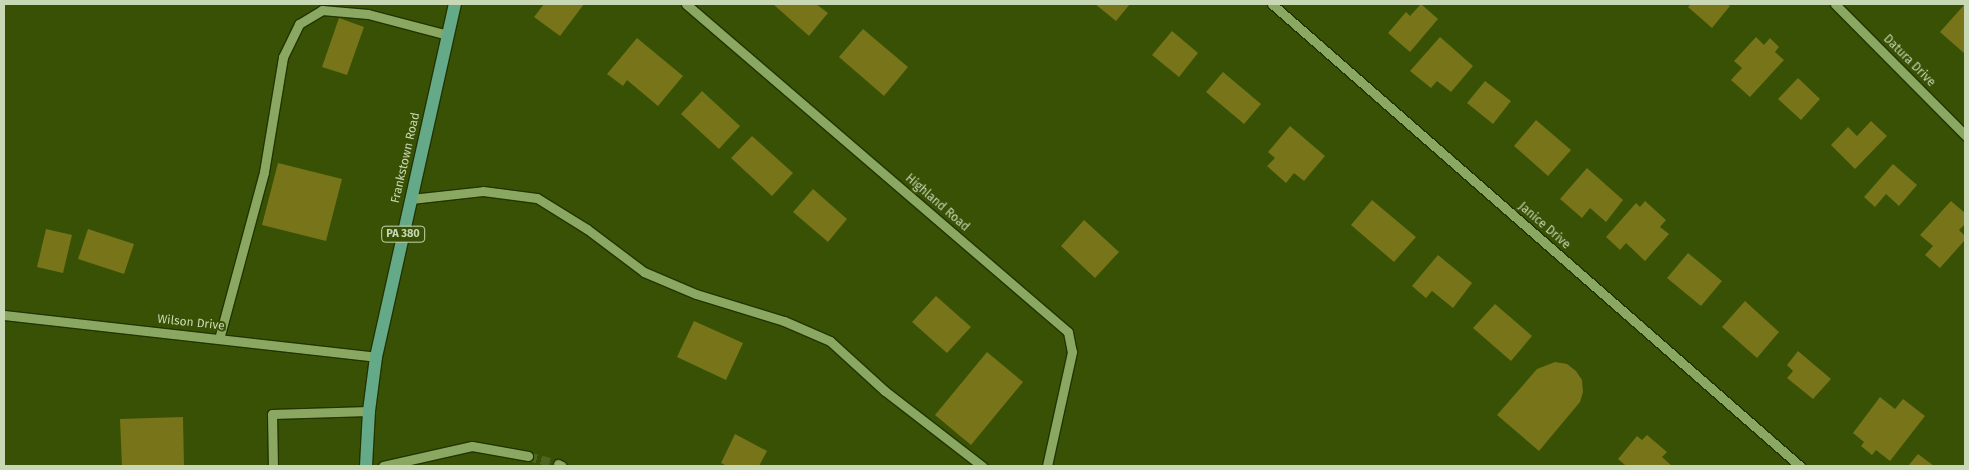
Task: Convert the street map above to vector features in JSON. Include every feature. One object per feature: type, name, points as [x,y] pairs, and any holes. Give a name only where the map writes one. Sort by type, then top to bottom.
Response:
[{"type":"main road","name":"Frankstown Road","points":[[366,466],[369,412],[376,357],[455,4]]},
{"type":"street","name":"Highland Road","points":[[686,4],[1068,332],[1072,352],[1047,466]]},
{"type":"street","name":"Janice Drive","points":[[1272,4],[1800,466]]},
{"type":"street","name":"Datura Drive","points":[[1834,4],[1965,135]]},
{"type":"street","points":[[219,339],[264,172],[283,57],[299,24],[322,10],[368,14],[448,35]]},
{"type":"street","points":[[411,199],[483,191],[537,198],[588,229],[644,272],[696,294],[784,321],[830,341],[885,391],[982,466]]},
{"type":"street","name":"Wilson Drive","points":[[4,315],[376,357]]},
{"type":"street","points":[[273,466],[272,414],[369,412]]},
{"type":"street","points":[[383,466],[472,446],[528,456]]},
{"type":"building","points":[[544,4],[584,4],[560,36],[534,17]]},
{"type":"building","points":[[773,4],[816,4],[828,13],[809,36]]},
{"type":"building","points":[[1095,4],[1130,4],[1116,21]]},
{"type":"building","points":[[1421,4],[1438,19],[1410,52],[1388,33],[1406,12],[1410,16]]},
{"type":"building","points":[[1691,4],[1727,4],[1730,6],[1712,28],[1688,7]]},
{"type":"building","points":[[1965,4],[1965,54],[1940,32]]},
{"type":"building","points":[[339,18],[364,27],[347,75],[322,67]]},
{"type":"building","points":[[863,29],[908,67],[884,96],[839,57]]},
{"type":"building","points":[[1172,31],[1198,53],[1179,77],[1152,55]]},
{"type":"building","points":[[1440,37],[1473,66],[1451,92],[1437,81],[1431,88],[1410,71]]},
{"type":"building","points":[[1756,37],[1764,45],[1770,38],[1779,47],[1775,52],[1784,60],[1750,97],[1731,80],[1742,68],[1734,61]]},
{"type":"building","points":[[637,38],[683,76],[658,106],[627,80],[623,86],[607,74]]},
{"type":"building","points":[[1223,72],[1261,104],[1244,124],[1206,92]]},
{"type":"building","points":[[1798,78],[1820,99],[1801,120],[1778,99]]},
{"type":"building","points":[[1485,81],[1511,101],[1493,124],[1467,103]]},
{"type":"building","points":[[702,91],[740,126],[719,149],[681,114]]},
{"type":"building","points":[[1536,120],[1571,150],[1548,176],[1514,146]]},
{"type":"building","points":[[1871,121],[1887,136],[1855,169],[1831,145],[1848,127],[1857,136]]},
{"type":"building","points":[[1290,126],[1325,156],[1304,181],[1294,173],[1286,183],[1267,166],[1275,158],[1268,152]]},
{"type":"building","points":[[752,136],[793,173],[772,196],[731,158]]},
{"type":"building","points":[[278,163],[342,179],[326,241],[262,225]]},
{"type":"building","points":[[1893,164],[1917,185],[1899,206],[1886,194],[1875,207],[1864,197]]},
{"type":"building","points":[[1587,168],[1623,200],[1606,222],[1590,208],[1582,218],[1560,199]]},
{"type":"building","points":[[813,189],[847,219],[828,242],[793,212]]},
{"type":"building","points":[[1372,200],[1416,237],[1394,262],[1351,225]]},
{"type":"building","points":[[1645,201],[1666,220],[1660,227],[1669,234],[1645,261],[1626,243],[1620,250],[1606,237],[1636,203],[1640,207]]},
{"type":"building","points":[[1951,201],[1965,213],[1965,224],[1959,230],[1965,236],[1965,240],[1940,268],[1925,255],[1933,246],[1920,235]]},
{"type":"building","points":[[1084,220],[1119,252],[1095,278],[1061,246]]},
{"type":"building","points":[[46,229],[72,235],[63,273],[37,267]]},
{"type":"building","points":[[88,229],[134,244],[124,274],[78,259]]},
{"type":"building","points":[[1688,253],[1722,281],[1701,306],[1667,278]]},
{"type":"building","points":[[1438,255],[1472,283],[1453,308],[1432,291],[1426,298],[1412,286]]},
{"type":"building","points":[[936,296],[971,327],[947,353],[912,322]]},
{"type":"building","points":[[1745,301],[1779,332],[1757,358],[1722,327]]},
{"type":"building","points":[[1495,304],[1532,336],[1511,361],[1473,328]]},
{"type":"building","points":[[694,321],[743,343],[726,380],[677,357]]},
{"type":"building","points":[[1798,351],[1831,379],[1813,399],[1787,378],[1793,371],[1787,365]]},
{"type":"building","points":[[987,352],[1023,382],[971,445],[935,415]]},
{"type":"building","points":[[1555,362],[1567,364],[1576,371],[1582,380],[1583,392],[1580,402],[1539,451],[1497,415],[1537,369]]},
{"type":"building","points":[[1880,397],[1895,409],[1903,399],[1925,416],[1890,461],[1876,450],[1872,455],[1861,446],[1864,442],[1853,433]]},
{"type":"building","points":[[183,417],[184,466],[122,466],[120,419]]},
{"type":"building","points":[[735,434],[767,451],[759,466],[727,466],[721,463]]},
{"type":"building","points":[[1647,435],[1667,452],[1662,457],[1672,466],[1623,466],[1625,465],[1618,459],[1637,436],[1642,440]]},
{"type":"building","points":[[1918,454],[1934,466],[1908,466]]},
{"type":"tunnel","points":[[528,456],[558,464]]}]
